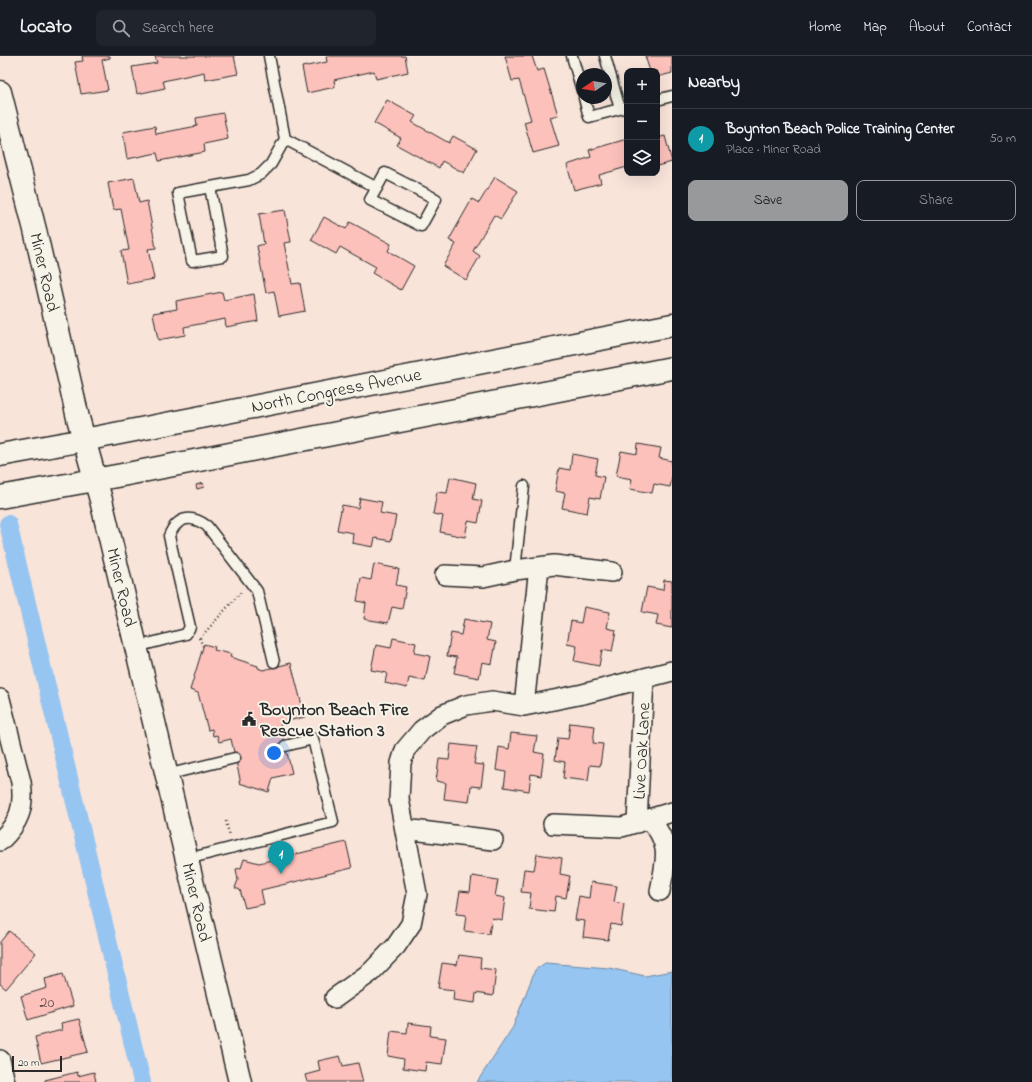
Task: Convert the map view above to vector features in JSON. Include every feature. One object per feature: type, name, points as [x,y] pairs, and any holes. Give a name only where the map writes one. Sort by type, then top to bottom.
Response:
[{"type":"main road","name":"Miner Road","points":[[0,92],[33,223],[84,440],[96,480],[240,1082]]},
{"type":"main road","name":"North Congress Avenue","points":[[8,454],[672,325]]},
{"type":"main road","points":[[0,497],[96,480],[672,368]]},
{"type":"street","points":[[444,575],[483,577],[515,570],[554,565],[612,572]]},
{"type":"street","points":[[524,706],[539,567]]},
{"type":"street","name":"Live Oak Lane","points":[[335,998],[371,972],[396,946],[411,924],[417,894],[399,799],[401,763],[405,750],[412,740],[432,722],[448,712],[466,705],[492,702],[524,706],[583,694],[672,671]]},
{"type":"street","name":"Live Oak Lane","points":[[644,678],[644,821]]},
{"type":"street","points":[[0,699],[21,782],[23,796],[22,809],[17,821],[10,832],[0,841]]},
{"type":"street","name":"Live Oak Lane","points":[[553,824],[622,827],[672,812]]},
{"type":"street","points":[[644,821],[660,830],[667,850],[660,891]]},
{"type":"street","points":[[405,829],[493,840]]},
{"type":"street","points":[[0,1060],[5,1082]]},
{"type":"lane","points":[[210,187],[223,256],[192,261],[178,193],[210,187],[249,180],[261,174],[271,164],[285,139],[269,56]]},
{"type":"lane","points":[[572,56],[576,70]]},
{"type":"lane","points":[[586,104],[589,117],[623,108],[605,56]]},
{"type":"lane","points":[[660,99],[672,96]]},
{"type":"lane","points":[[285,139],[377,188]]},
{"type":"lane","points":[[385,173],[436,199],[421,226],[370,200],[377,188],[385,173]]},
{"type":"lane","points":[[515,570],[524,486]]},
{"type":"lane","points":[[136,647],[186,634],[190,627],[169,536],[173,526],[181,520],[192,519],[200,521],[207,526],[257,591],[274,662]]},
{"type":"lane","points":[[187,859],[333,822],[313,739],[286,746]]},
{"type":"lane","points":[[166,775],[235,758]]},
{"type":"path","points":[[200,639],[244,588]]},
{"type":"path","points":[[197,635],[203,646]]},
{"type":"path","points":[[226,821],[229,834]]},
{"type":"water","points":[[545,963],[609,968],[645,976],[672,971],[672,1082],[477,1082],[513,1027],[535,970]]},
{"type":"building","points":[[82,56],[110,56],[110,58],[102,60],[108,90],[81,94],[75,62],[83,61]]},
{"type":"building","points":[[155,56],[234,56],[238,74],[205,80],[204,72],[163,81],[165,88],[137,94],[132,67],[157,63]]},
{"type":"building","points":[[326,56],[405,56],[408,72],[376,79],[374,71],[334,80],[335,87],[307,93],[302,67],[327,62]]},
{"type":"building","points":[[505,56],[532,56],[537,71],[544,69],[558,115],[550,117],[559,146],[533,153],[524,122],[531,120],[519,80],[512,81]]},
{"type":"building","points":[[645,56],[672,56],[672,73],[660,76],[660,68],[649,68]]},
{"type":"building","points":[[387,100],[416,116],[412,122],[449,143],[453,136],[477,149],[464,173],[442,161],[439,168],[397,145],[401,138],[374,123]]},
{"type":"building","points":[[223,113],[228,139],[204,144],[205,152],[159,161],[157,153],[127,159],[123,132],[155,126],[156,134],[197,126],[196,118]]},
{"type":"building","points":[[665,136],[672,162],[660,165],[660,140],[660,137]]},
{"type":"building","points":[[624,140],[624,168],[599,175],[601,183],[574,190],[567,165],[591,157],[589,150]]},
{"type":"building","points":[[495,177],[518,191],[501,219],[494,215],[473,251],[480,256],[466,280],[443,266],[456,244],[449,240],[472,199],[479,203]]},
{"type":"building","points":[[134,178],[139,203],[147,201],[156,248],[148,249],[154,279],[127,284],[121,251],[129,250],[121,209],[113,210],[108,183]]},
{"type":"building","points":[[285,210],[291,242],[284,243],[292,284],[300,283],[305,311],[279,316],[274,291],[266,293],[257,246],[264,244],[259,214]]},
{"type":"building","points":[[324,217],[346,229],[350,222],[391,244],[388,251],[414,266],[401,290],[372,273],[376,267],[340,247],[336,254],[311,240]]},
{"type":"building","points":[[222,292],[224,300],[254,294],[258,321],[226,327],[225,319],[184,327],[185,335],[158,340],[153,313],[177,309],[176,301]]},
{"type":"building","points":[[638,444],[661,448],[659,458],[672,461],[672,477],[670,487],[654,484],[652,493],[630,489],[632,479],[616,476],[621,451],[637,454]]},
{"type":"building","points":[[572,454],[598,459],[595,475],[604,477],[600,499],[590,497],[587,513],[562,508],[565,493],[555,491],[559,468],[570,470]]},
{"type":"building","points":[[450,477],[476,483],[473,499],[482,501],[478,523],[468,521],[465,537],[440,532],[443,516],[433,514],[437,492],[447,493]]},
{"type":"building","points":[[203,483],[204,487],[197,489],[196,485]]},
{"type":"building","points":[[360,498],[382,502],[380,513],[396,516],[391,541],[375,538],[373,547],[352,543],[353,533],[337,530],[342,505],[358,508]]},
{"type":"building","points":[[374,564],[399,569],[396,585],[406,587],[402,609],[392,607],[388,623],[364,619],[366,603],[357,601],[361,578],[371,580]]},
{"type":"building","points":[[664,580],[672,581],[672,628],[656,625],[658,615],[642,612],[647,587],[663,590]]},
{"type":"building","points":[[584,607],[610,612],[607,628],[616,630],[612,652],[602,650],[599,666],[574,661],[577,646],[567,644],[571,621],[581,623]]},
{"type":"building","points":[[464,619],[490,624],[487,640],[496,642],[492,664],[482,662],[479,678],[454,673],[457,657],[447,656],[451,633],[461,635]]},
{"type":"building","points":[[393,638],[416,643],[414,653],[430,656],[425,681],[409,678],[407,688],[385,683],[387,673],[371,670],[376,645],[391,648]]},
{"type":"building","name":"Boynton Beach Fire Rescue Station 3","points":[[204,644],[215,647],[214,650],[231,654],[230,657],[258,666],[258,668],[263,670],[291,663],[305,717],[283,722],[283,724],[280,725],[292,773],[273,778],[269,792],[239,783],[240,779],[231,739],[219,742],[217,735],[213,736],[212,729],[208,730],[198,693],[190,690]]},
{"type":"building","points":[[570,723],[595,726],[593,743],[603,744],[600,766],[590,765],[588,781],[563,778],[565,762],[555,760],[558,738],[568,739]]},
{"type":"building","points":[[511,733],[537,736],[534,752],[544,754],[541,776],[531,774],[529,791],[504,787],[506,772],[496,770],[499,747],[509,749]]},
{"type":"building","points":[[451,744],[477,747],[474,764],[484,765],[481,787],[471,786],[469,802],[444,799],[446,783],[436,781],[439,759],[449,760]]},
{"type":"building","points":[[346,842],[352,868],[261,890],[264,904],[245,908],[240,890],[235,888],[238,880],[236,869],[241,868],[244,859],[259,863]]},
{"type":"building","points":[[537,854],[562,858],[560,874],[570,876],[566,898],[556,896],[554,912],[529,909],[531,893],[521,892],[524,869],[534,870]]},
{"type":"building","points":[[472,876],[498,880],[495,896],[505,898],[502,920],[492,918],[489,934],[464,931],[466,915],[456,914],[460,891],[470,892]]},
{"type":"building","points":[[591,882],[617,886],[614,902],[624,904],[621,926],[611,924],[608,940],[583,937],[585,921],[575,920],[579,896],[589,898]]},
{"type":"building","points":[[9,931],[36,953],[6,989],[0,984],[0,942]]},
{"type":"building","points":[[459,955],[481,958],[480,968],[496,970],[493,996],[476,993],[475,1003],[453,1000],[454,990],[438,988],[442,963],[457,965]]},
{"type":"building","points":[[63,974],[73,1006],[28,1020],[21,996],[47,988],[45,979]]},
{"type":"building","points":[[79,1019],[88,1052],[41,1063],[35,1037],[62,1030],[61,1023]]},
{"type":"building","points":[[408,1023],[431,1026],[430,1036],[446,1038],[442,1064],[426,1062],[425,1071],[403,1068],[404,1059],[388,1056],[391,1031],[407,1033]]},
{"type":"building","points":[[340,1056],[343,1066],[358,1063],[363,1082],[307,1082],[305,1075],[320,1071],[318,1061]]},
{"type":"building","points":[[77,1072],[78,1076],[94,1072],[96,1082],[45,1082],[45,1080]]},
{"type":"waterway","points":[[8,524],[142,1082]]},
{"type":"place","name":"Boynton Beach Fire Rescue Station 3","points":[[249,719]]},
{"type":"place","name":"Boynton Beach Police Training Center","points":[[281,874]]}]
